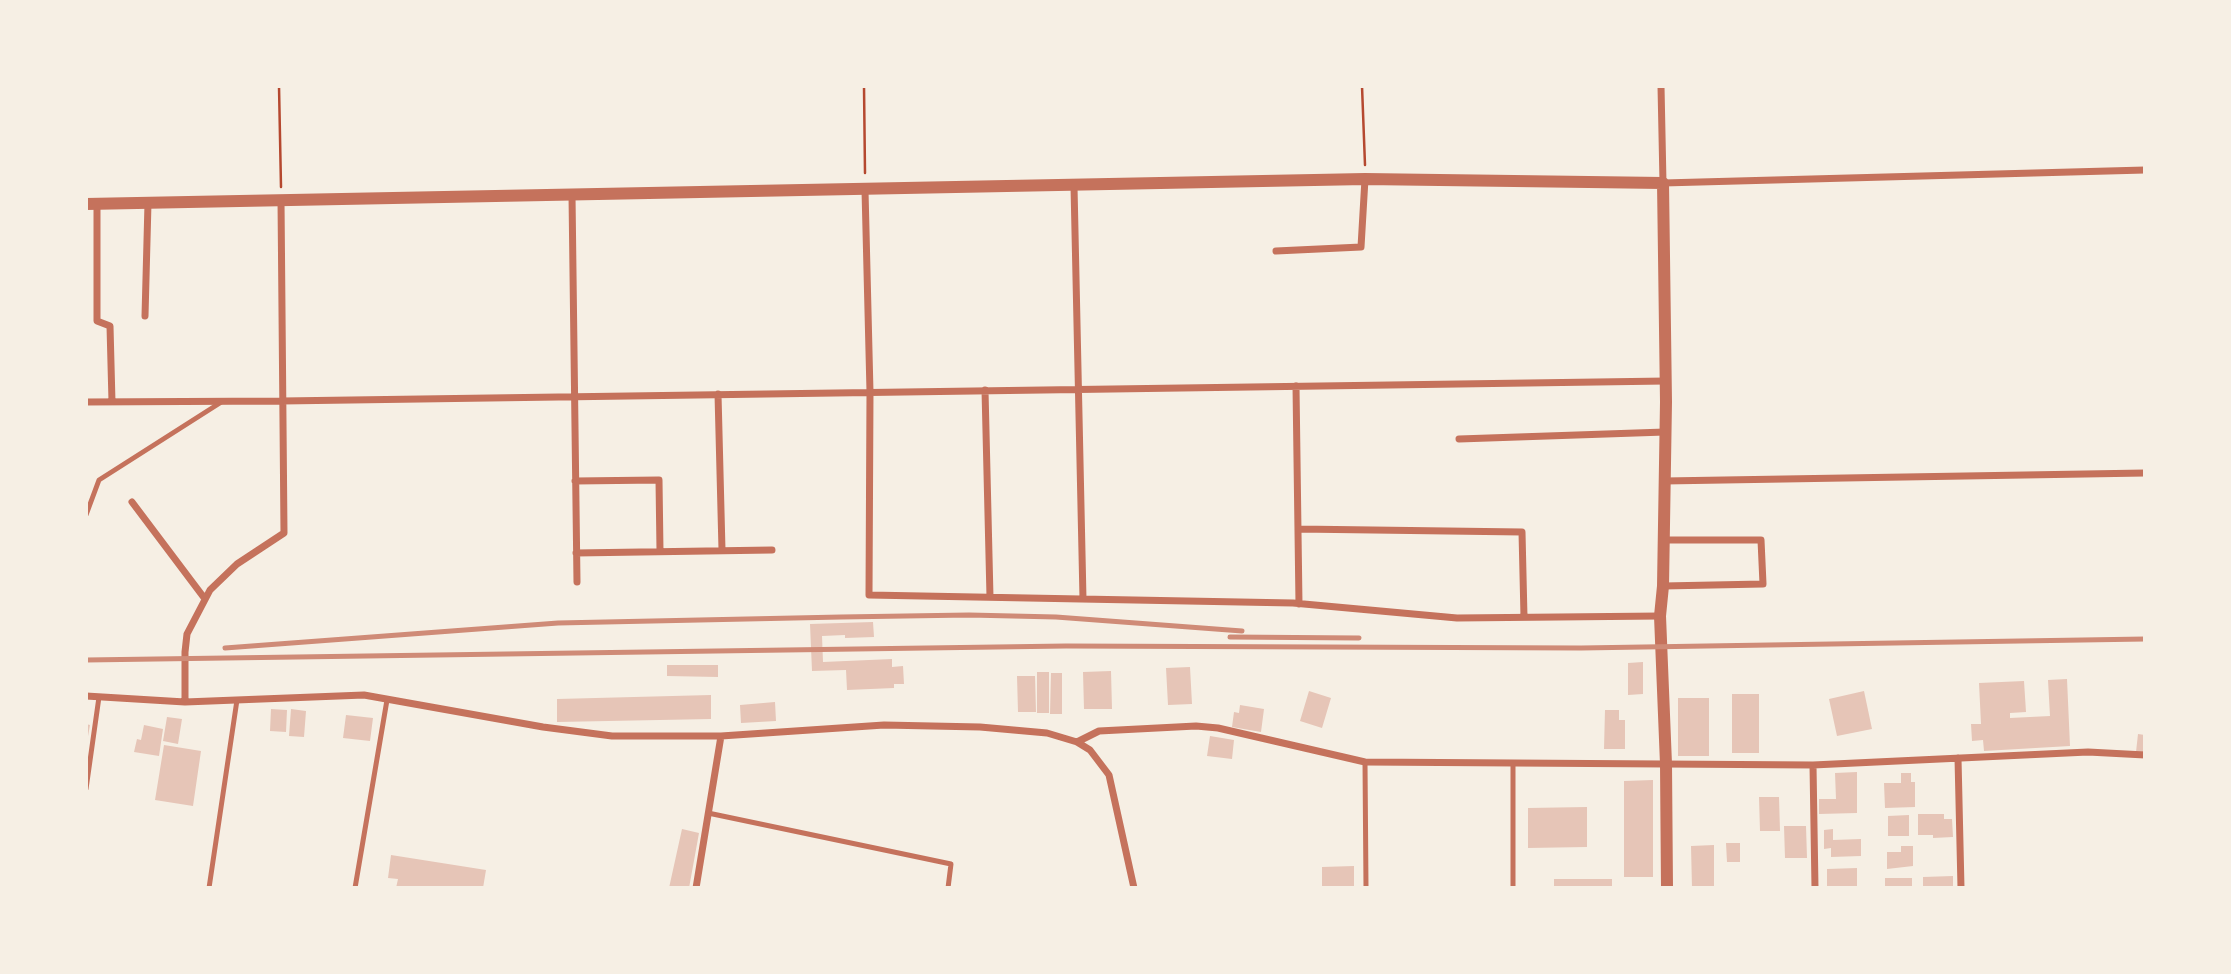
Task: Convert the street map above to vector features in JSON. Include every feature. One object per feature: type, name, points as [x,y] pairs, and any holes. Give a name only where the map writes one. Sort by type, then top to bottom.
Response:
[{"type":"street","points":[[1661,86],[1666,382],[1663,586],[1660,616],[1666,764],[1667,888]]},
{"type":"street","points":[[112,402],[110,326],[97,321],[91,204],[1365,179],[1663,183],[2145,170]]},
{"type":"street","points":[[1276,251],[1361,247],[1365,179]]},
{"type":"street","points":[[1074,186],[1083,599]]},
{"type":"street","points":[[865,190],[870,392],[869,595],[1299,604],[1457,618],[1660,616]]},
{"type":"street","points":[[572,195],[577,582]]},
{"type":"street","points":[[186,702],[187,634],[210,590],[237,564],[284,533],[281,200]]},
{"type":"street","points":[[145,316],[148,203]]},
{"type":"street","points":[[86,402],[1666,382]]},
{"type":"street","points":[[1296,386],[1299,604]]},
{"type":"street","points":[[985,390],[990,597]]},
{"type":"street","points":[[718,394],[722,550]]},
{"type":"street","points":[[1459,439],[1665,432]]},
{"type":"street","points":[[1664,481],[2145,473]]},
{"type":"street","points":[[575,481],[659,480],[660,551]]},
{"type":"street","points":[[132,502],[205,599]]},
{"type":"street","points":[[1298,528],[1522,532],[1524,617]]},
{"type":"street","points":[[1663,540],[1761,540],[1763,584],[1663,586]]},
{"type":"street","points":[[576,553],[772,550]]},
{"type":"street","points":[[86,696],[186,702],[364,695],[543,727],[612,736],[721,736],[884,725],[980,727],[1047,733],[1077,742],[1090,750],[1109,775],[1134,888]]},
{"type":"street","points":[[1077,742],[1099,731],[1196,726],[1218,728],[1365,762],[1813,765],[2088,752],[2145,755]]},
{"type":"street","points":[[696,888],[721,736]]},
{"type":"street","points":[[1958,758],[1961,888]]},
{"type":"street","points":[[1813,765],[1815,888]]},
{"type":"lane","points":[[86,515],[99,480],[223,401]]},
{"type":"lane","points":[[86,789],[99,697]]},
{"type":"lane","points":[[355,888],[387,699]]},
{"type":"lane","points":[[209,888],[237,700]]},
{"type":"lane","points":[[1365,762],[1366,888]]},
{"type":"lane","points":[[1513,763],[1513,888]]},
{"type":"lane","points":[[708,813],[951,864],[948,888]]},
{"type":"path","points":[[279,86],[281,200]]},
{"type":"path","points":[[864,86],[865,190]]},
{"type":"path","points":[[1362,86],[1365,179]]},
{"type":"building","points":[[873,622],[874,637],[822,636],[823,662],[892,659],[892,667],[903,666],[904,684],[894,684],[894,688],[847,690],[846,670],[812,671],[810,624]]},
{"type":"building","points":[[1643,662],[1643,694],[1628,695],[1628,663]]},
{"type":"building","points":[[667,665],[718,665],[718,677],[667,676]]},
{"type":"building","points":[[1190,667],[1192,704],[1168,705],[1166,668]]},
{"type":"building","points":[[1111,671],[1112,709],[1084,709],[1083,672]]},
{"type":"building","points":[[1037,672],[1049,672],[1049,713],[1037,713]]},
{"type":"building","points":[[1051,673],[1062,673],[1062,714],[1050,714]]},
{"type":"building","points":[[1017,676],[1035,676],[1036,712],[1018,712]]},
{"type":"building","points":[[2067,679],[2070,746],[1984,751],[1983,740],[1972,741],[1971,724],[1981,724],[1979,683],[2024,681],[2026,712],[2010,713],[2010,718],[2050,716],[2048,680]]},
{"type":"building","points":[[1309,691],[1331,698],[1322,728],[1300,721]]},
{"type":"building","points":[[1864,691],[1872,729],[1837,736],[1829,699]]},
{"type":"building","points":[[1732,694],[1759,694],[1759,753],[1732,753]]},
{"type":"building","points":[[711,695],[711,719],[557,722],[557,699]]},
{"type":"building","points":[[1678,698],[1709,698],[1709,756],[1678,756]]},
{"type":"building","points":[[775,702],[776,721],[741,723],[740,705]]},
{"type":"building","points":[[1240,705],[1264,709],[1261,732],[1232,727],[1234,712],[1239,713]]},
{"type":"building","points":[[271,709],[287,710],[286,732],[270,731]]},
{"type":"building","points":[[291,709],[306,711],[304,737],[289,736]]},
{"type":"building","points":[[1605,710],[1619,710],[1619,720],[1625,720],[1625,749],[1604,749]]},
{"type":"building","points":[[346,715],[373,718],[370,741],[343,738]]},
{"type":"building","points":[[167,717],[182,719],[178,744],[163,741]]},
{"type":"building","points":[[86,724],[90,725],[87,742],[86,742]]},
{"type":"building","points":[[144,725],[163,729],[159,756],[134,752],[137,739],[141,740]]},
{"type":"building","points":[[2138,734],[2145,735],[2145,752],[2136,752]]},
{"type":"building","points":[[1210,736],[1234,740],[1232,759],[1207,756]]},
{"type":"building","points":[[164,745],[201,751],[193,806],[155,800]]},
{"type":"building","points":[[1857,772],[1857,813],[1819,814],[1819,799],[1836,799],[1835,773]]},
{"type":"building","points":[[1901,773],[1911,773],[1911,782],[1915,782],[1915,807],[1885,808],[1884,783],[1901,783]]},
{"type":"building","points":[[1653,780],[1653,877],[1624,877],[1624,781]]},
{"type":"building","points":[[1759,797],[1779,797],[1780,831],[1760,831]]},
{"type":"building","points":[[1587,807],[1587,847],[1528,848],[1528,808]]},
{"type":"building","points":[[1918,814],[1944,814],[1944,819],[1952,819],[1953,837],[1933,838],[1933,835],[1918,835]]},
{"type":"building","points":[[1909,815],[1909,836],[1888,836],[1888,816]]},
{"type":"building","points":[[1784,826],[1806,826],[1807,858],[1785,858]]},
{"type":"building","points":[[682,829],[699,833],[689,888],[669,888]]},
{"type":"building","points":[[1833,829],[1833,840],[1861,839],[1861,856],[1831,857],[1831,848],[1824,849],[1824,830]]},
{"type":"building","points":[[1726,843],[1740,843],[1740,862],[1727,862]]},
{"type":"building","points":[[1714,845],[1714,888],[1692,888],[1691,846]]},
{"type":"building","points":[[1901,846],[1913,846],[1913,866],[1887,869],[1887,852],[1901,852]]},
{"type":"building","points":[[391,855],[486,870],[483,888],[396,888],[398,879],[388,878]]},
{"type":"building","points":[[1354,866],[1354,888],[1322,888],[1322,867]]},
{"type":"building","points":[[1857,868],[1857,888],[1827,888],[1827,869]]},
{"type":"building","points":[[1953,876],[1953,888],[1923,888],[1923,877]]},
{"type":"building","points":[[1885,878],[1912,878],[1912,888],[1885,888]]},
{"type":"building","points":[[1554,879],[1612,879],[1612,888],[1554,888]]},
{"type":"railway","points":[[225,648],[558,623],[841,617],[1056,617],[1242,631]]},
{"type":"railway","points":[[1230,637],[1359,638]]},
{"type":"railway","points":[[86,660],[1066,646],[1581,648],[2145,639]]}]
